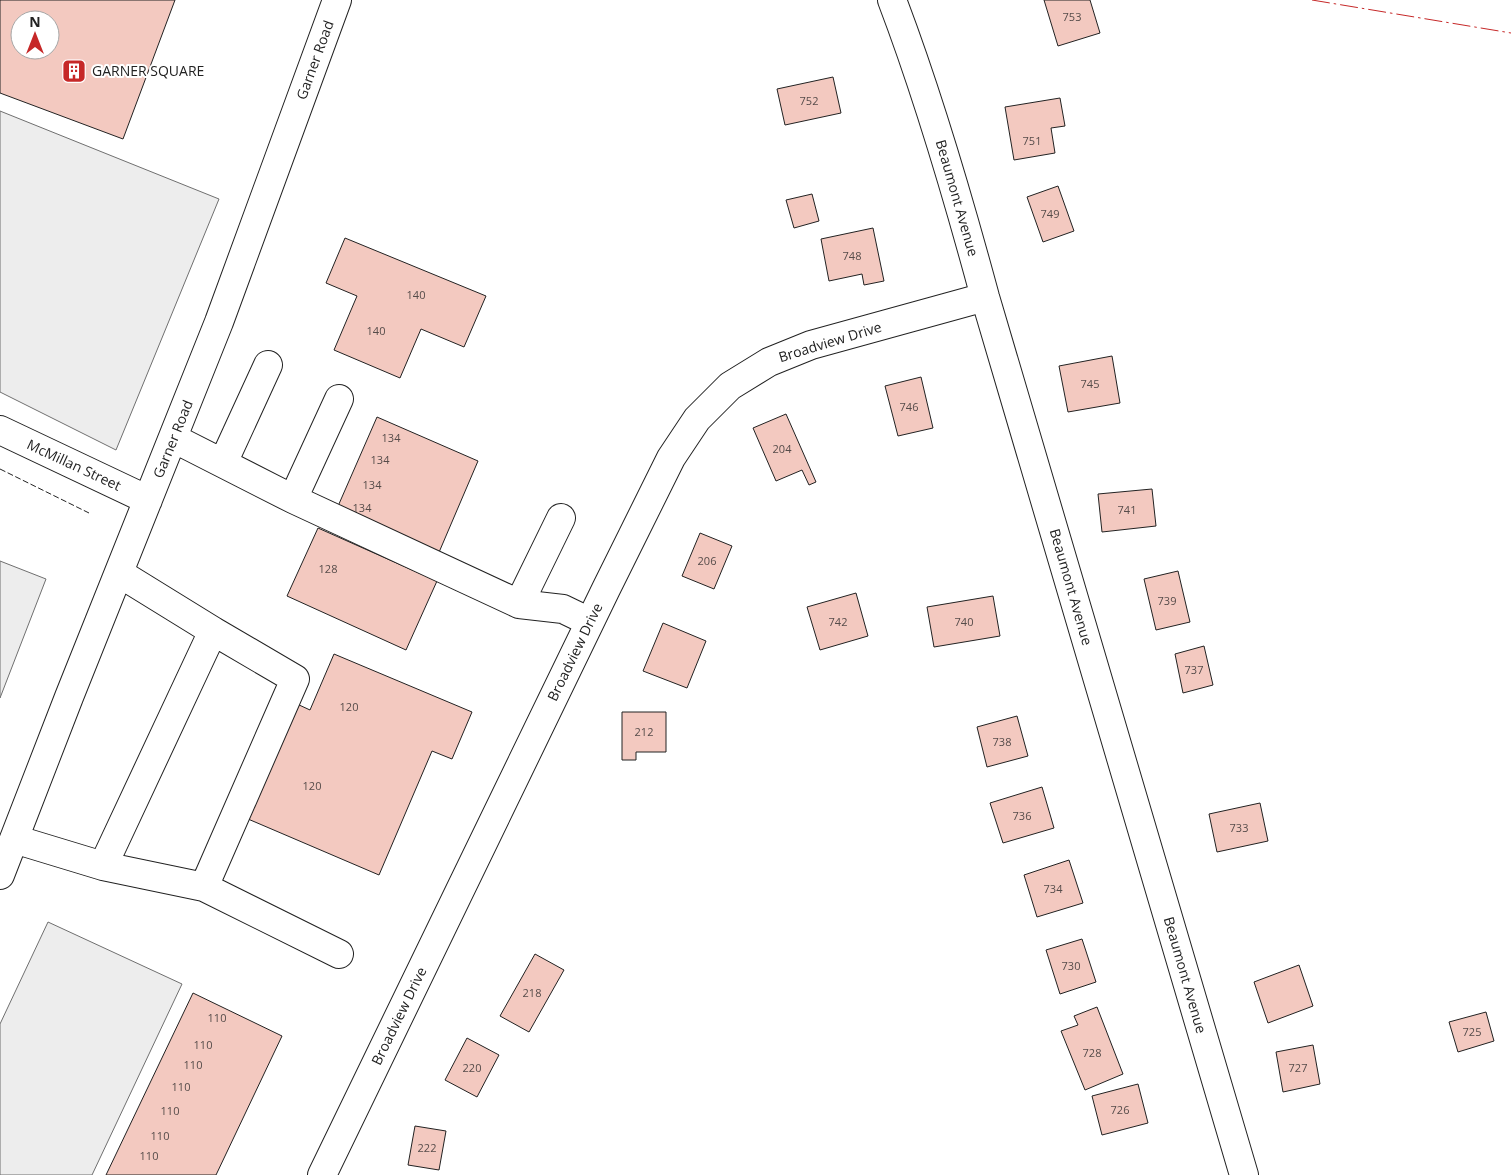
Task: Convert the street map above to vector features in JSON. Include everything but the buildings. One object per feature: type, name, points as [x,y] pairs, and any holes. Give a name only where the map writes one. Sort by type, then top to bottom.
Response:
[{"type":"street","name":"Garner Road","points":[[0,875],[248,246],[252,230],[337,0]]},
{"type":"street","name":"Beaumont Avenue","points":[[892,0],[930,109],[959,202],[985,297],[1244,1175]]},
{"type":"street","name":"Broadview Drive","points":[[322,1175],[671,458],[697,419],[730,386],[768,362],[811,345],[985,297]]},
{"type":"street","points":[[224,464],[268,365]]},
{"type":"street","points":[[293,499],[340,399]]},
{"type":"street","name":"McMillan Street","points":[[0,430],[148,500]]},
{"type":"street","points":[[173,438],[293,499],[519,604],[563,609],[590,622]]},
{"type":"street","points":[[519,604],[561,518]]},
{"type":"street","points":[[119,573],[295,680],[204,887]]},
{"type":"street","points":[[103,866],[213,631]]},
{"type":"street","points":[[14,839],[103,866],[204,887],[339,954]]},
{"type":"shaded area","points":[[0,111],[219,199],[116,450],[0,392]]},
{"type":"shaded area","points":[[0,561],[46,579],[0,698]]},
{"type":"shaded area","points":[[48,922],[182,984],[92,1175],[0,1175],[0,1024]]},
{"type":"fence","points":[[0,469],[89,513]]},
{"type":"power","points":[[1312,0],[1511,33]]},
{"type":"place","name":"GARNER SQUARE","points":[[74,71]]}]
